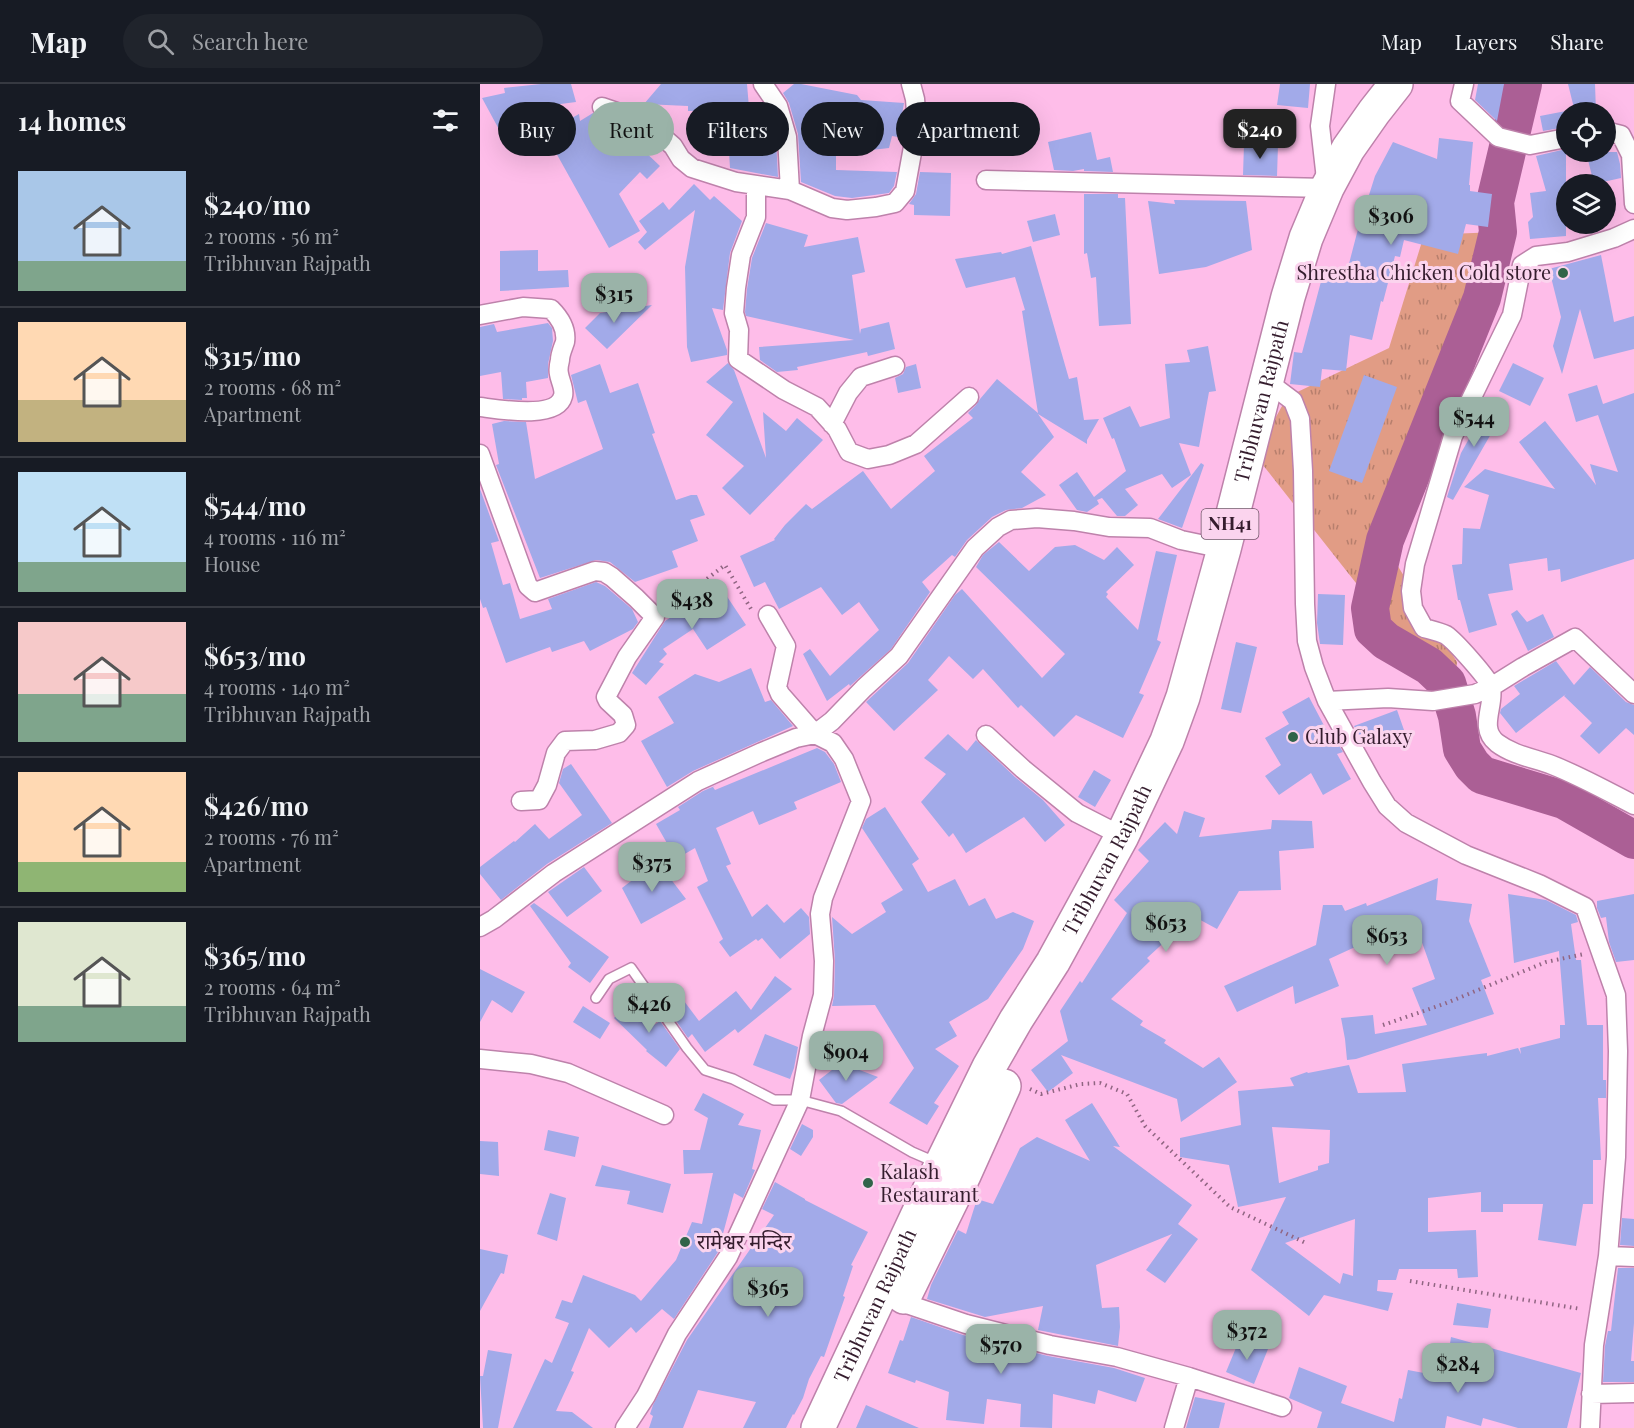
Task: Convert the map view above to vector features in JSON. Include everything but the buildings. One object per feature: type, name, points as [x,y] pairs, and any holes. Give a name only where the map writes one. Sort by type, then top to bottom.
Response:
[{"type":"highway","name":"Tribhuvan Rajpath","points":[[840,1428],[891,1299],[952,1170],[994,1058],[1053,962],[1122,836],[1167,741],[1183,697],[1224,549],[1265,380],[1303,248],[1327,188],[1348,149],[1396,84]]},
{"type":"highway","name":"Tribhuvan Rajpath","points":[[952,1170],[1007,1079],[1032,1029],[1053,962]]},
{"type":"highway","name":"Tribhuvan Rajpath","points":[[818,1428],[891,1299]]},
{"type":"street","points":[[763,84],[778,106],[787,137],[790,190]]},
{"type":"street","points":[[674,148],[681,159],[692,168],[736,182],[790,190],[832,208],[847,210],[895,203],[905,191],[917,125],[911,84]]},
{"type":"street","points":[[986,180],[1327,188],[1320,126],[1326,84]]},
{"type":"street","points":[[1464,84],[1460,101],[1498,137],[1530,145],[1556,140]]},
{"type":"street","points":[[1616,134],[1621,135],[1631,155],[1634,204]]},
{"type":"street","points":[[756,185],[756,217],[741,255],[736,288],[734,313],[739,330],[738,359],[784,390],[817,407],[837,429],[849,452],[868,459],[889,455],[916,444],[969,397]]},
{"type":"street","points":[[1634,229],[1614,238],[1568,252],[1536,256],[1522,265],[1512,315],[1453,436],[1415,564],[1411,591],[1413,608],[1424,628],[1446,635],[1485,676],[1483,691],[1490,702],[1487,723],[1490,735],[1497,743],[1515,753],[1570,773],[1634,805]]},
{"type":"street","points":[[480,315],[523,307],[551,309],[560,318],[565,339],[560,357],[559,375],[564,396],[559,404],[529,412],[480,407]]},
{"type":"street","points":[[832,424],[848,393],[861,377],[895,366]]},
{"type":"street","points":[[1265,380],[1293,401],[1300,419],[1307,641],[1327,701],[1372,782],[1387,806],[1406,823],[1466,855],[1539,884],[1585,907],[1599,950],[1625,995],[1618,1051],[1625,1120],[1616,1157],[1608,1256],[1594,1345],[1590,1428]]},
{"type":"street","points":[[480,454],[528,586],[535,591],[595,571],[604,572],[655,617],[627,657],[606,697],[623,715],[626,725],[619,733],[595,740],[565,741],[556,753],[547,785],[539,800],[521,801]]},
{"type":"street","points":[[480,927],[554,873],[698,781],[796,738],[815,734],[832,721],[899,656],[975,548],[998,527],[1011,520],[1037,518],[1109,527],[1150,528],[1180,540],[1224,549]]},
{"type":"street","points":[[625,1428],[645,1396],[677,1334],[728,1257],[800,1100],[812,1036],[823,995],[824,962],[820,914],[823,898],[861,801],[844,759],[833,743],[815,734],[780,694],[777,687],[786,646],[763,616]]},
{"type":"street","points":[[1327,701],[1388,698],[1433,700],[1483,691],[1575,638],[1634,694]]},
{"type":"street","points":[[986,735],[1077,813],[1122,836]]},
{"type":"street","points":[[480,1059],[531,1064],[568,1072],[664,1115]]},
{"type":"street","points":[[1608,1256],[1634,1257]]},
{"type":"street","points":[[891,1299],[966,1324],[1050,1345],[1117,1357],[1282,1407]]},
{"type":"street","points":[[1174,1428],[1189,1377]]},
{"type":"street","points":[[1592,1394],[1634,1393]]},
{"type":"lane","points":[[596,998],[609,979],[631,968],[705,1070],[733,1079],[774,1100],[800,1100],[841,1111],[912,1152],[952,1170]]},
{"type":"path","points":[[655,617],[661,615],[725,565],[763,616]]},
{"type":"path","points":[[1383,1025],[1444,1004],[1546,962],[1599,950]]},
{"type":"path","points":[[1007,1079],[1041,1094],[1081,1084],[1100,1083],[1127,1094],[1144,1126],[1230,1207],[1308,1244]]},
{"type":"path","points":[[1410,1281],[1599,1312]]},
{"type":"green space","points":[[1498,232],[1413,423],[1391,555],[1457,662],[1453,706],[1255,455],[1287,397],[1389,348],[1424,235]]},
{"type":"waterway","points":[[1523,84],[1495,202],[1498,232],[1482,298],[1385,540],[1370,608],[1373,629],[1386,641],[1429,666],[1447,683],[1457,716],[1462,749],[1472,765],[1482,775],[1564,800],[1634,840]]},
{"type":"place","name":"Shrestha Chicken Cold store","points":[[1563,273]]},
{"type":"place","name":"Club Galaxy","points":[[1293,737]]},
{"type":"place","name":"Kalash Restaurant","points":[[868,1183]]},
{"type":"place","name":"रामेश्वर मन्दिर","points":[[685,1242]]}]
